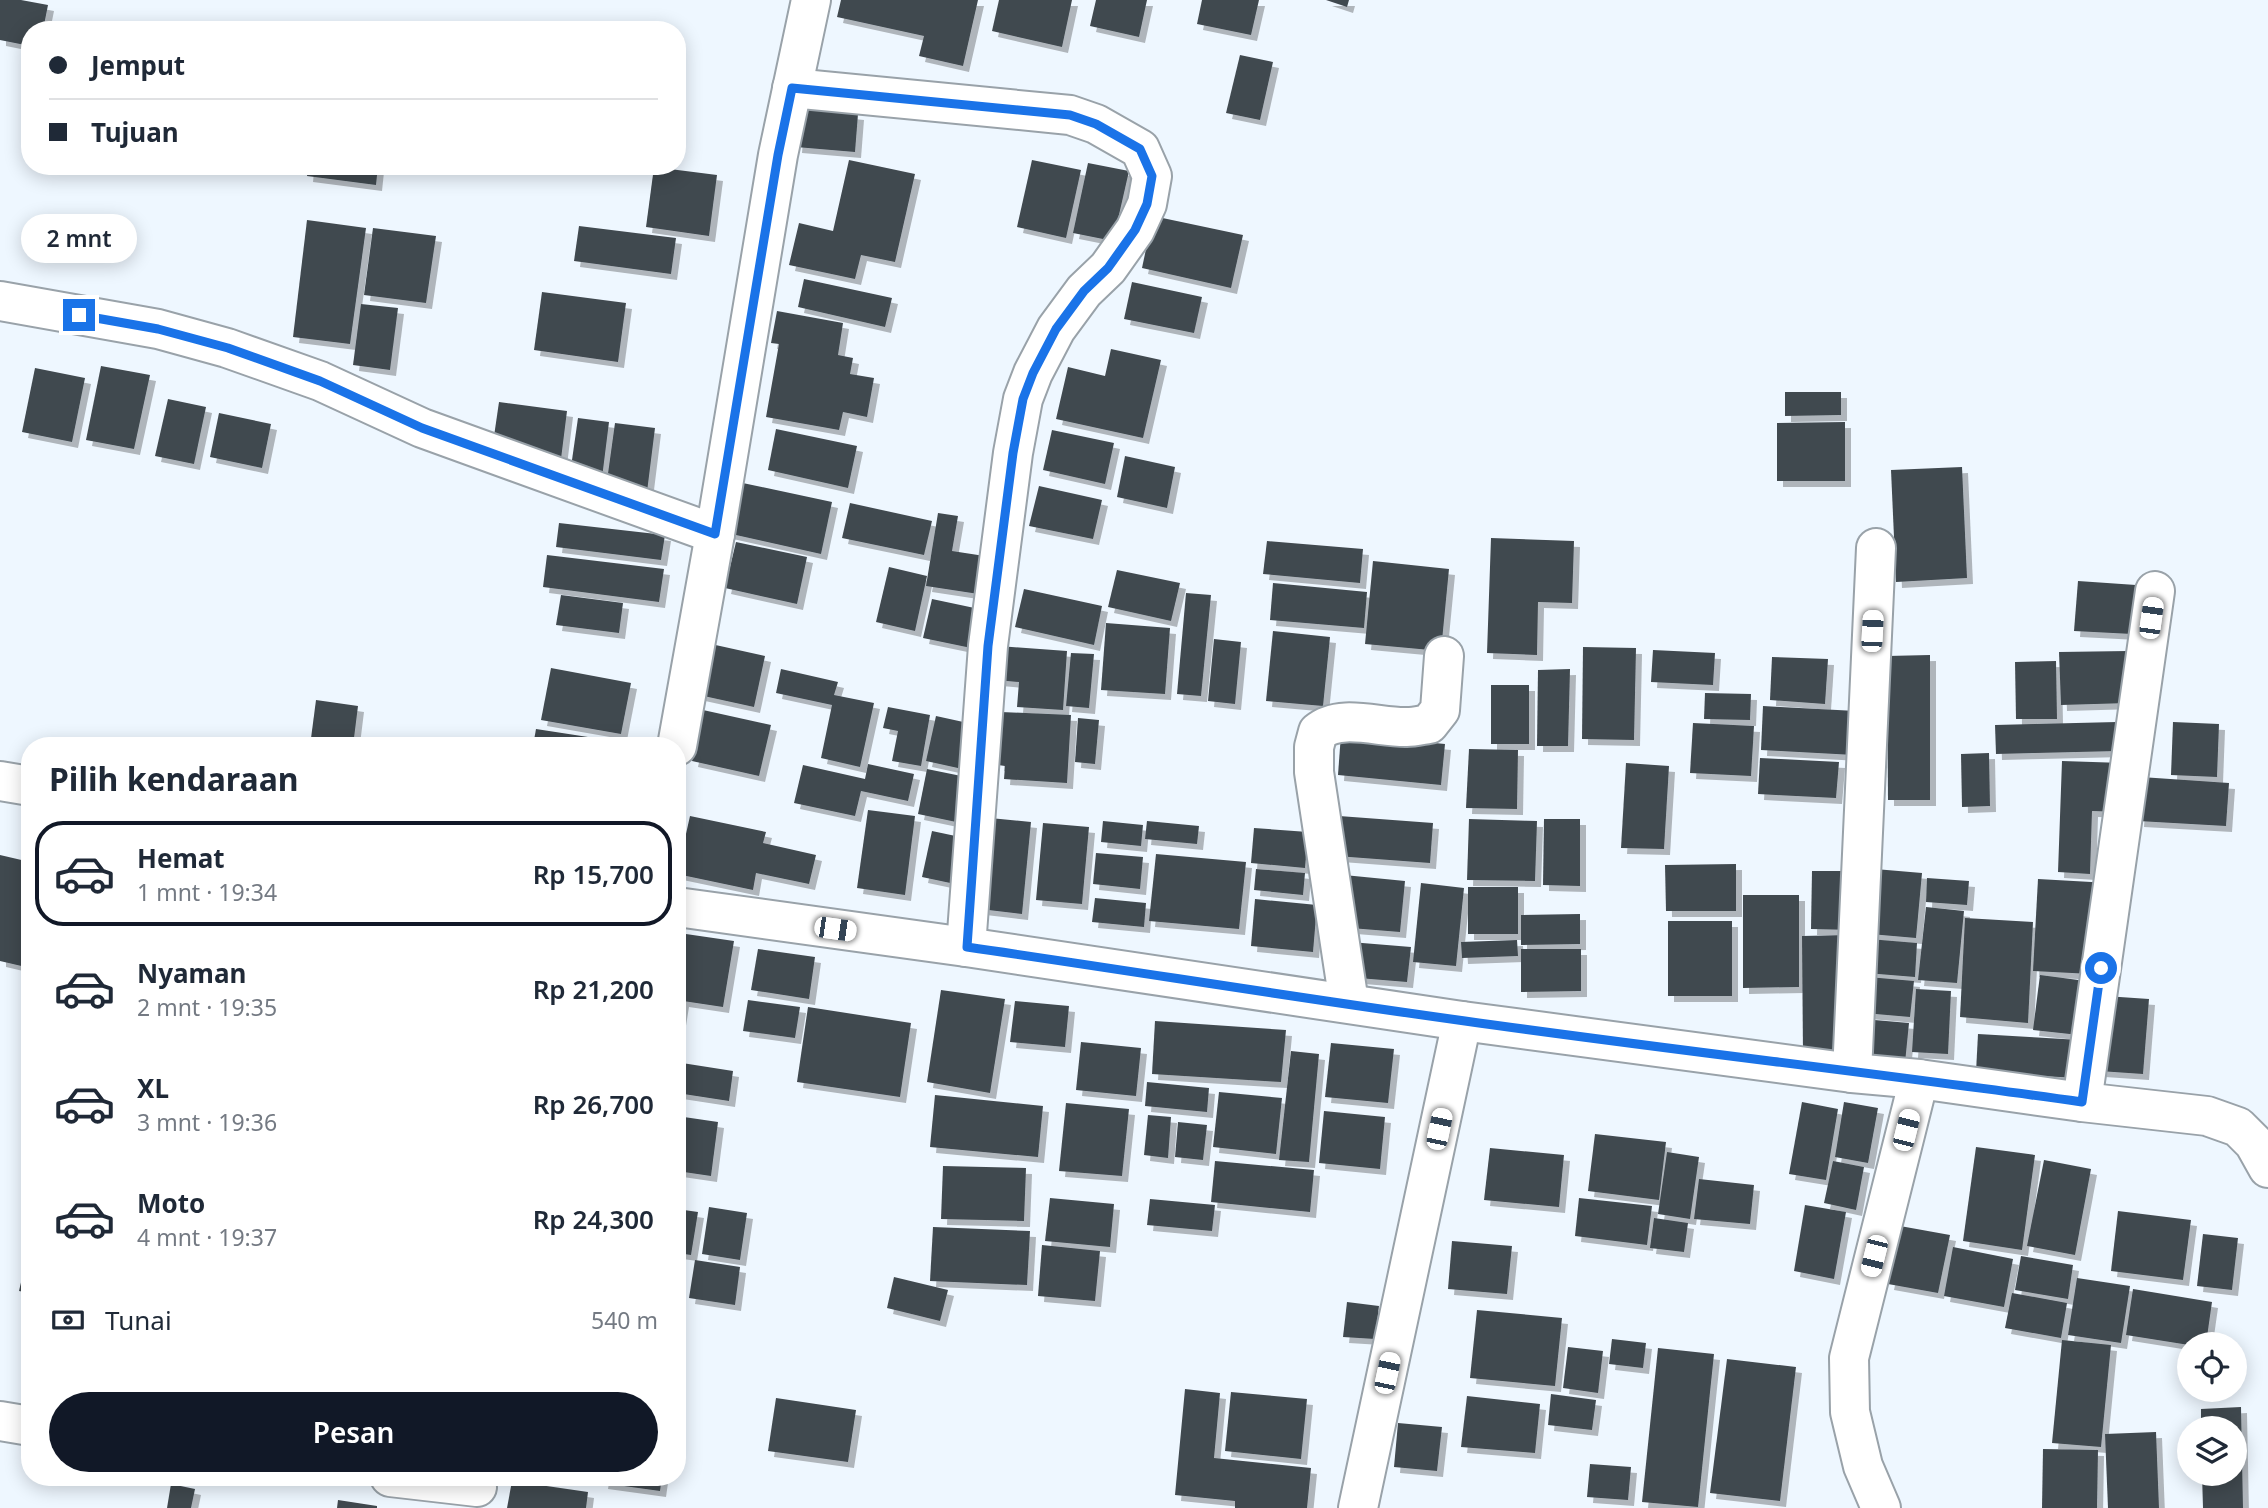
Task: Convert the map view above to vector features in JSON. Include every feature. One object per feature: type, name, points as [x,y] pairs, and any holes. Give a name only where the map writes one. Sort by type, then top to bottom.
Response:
[{"type":"street","points":[[679,737],[778,155],[811,0]]},
{"type":"street","points":[[792,88],[1070,115],[1096,124],[1140,149],[1152,176],[1147,204],[1135,230],[1108,268],[1084,291],[1056,329],[1023,399],[1013,453],[988,646],[967,947]]},
{"type":"street","points":[[0,301],[158,329],[228,348],[320,381],[422,428],[715,534]]},
{"type":"street","points":[[1852,1073],[1876,548]]},
{"type":"street","points":[[2082,1102],[2155,591]]},
{"type":"street","points":[[1349,1003],[1314,772],[1314,747],[1318,732],[1329,724],[1408,727],[1429,724],[1440,710],[1444,656]]},
{"type":"street","points":[[0,781],[21,784]]},
{"type":"street","points":[[686,908],[1462,1021],[1852,1073],[1919,1079],[2207,1116],[2238,1127],[2254,1143],[2268,1168]]},
{"type":"street","points":[[1358,1508],[1462,1021]]},
{"type":"street","points":[[1881,1508],[1863,1466],[1850,1412],[1849,1358],[1919,1079]]},
{"type":"street","points":[[0,1421],[21,1424]]},
{"type":"street","points":[[445,1486],[476,1491]]},
{"type":"building","points":[[0,0],[21,0],[48,5],[45,21],[21,21],[21,44],[0,40]]},
{"type":"building","points":[[841,0],[978,0],[963,66],[919,56],[924,36],[837,17]]},
{"type":"building","points":[[999,0],[1072,0],[1062,47],[992,31]]},
{"type":"building","points":[[1096,0],[1147,0],[1139,37],[1090,26]]},
{"type":"building","points":[[1202,0],[1259,0],[1251,35],[1197,24]]},
{"type":"building","points":[[1326,0],[1349,0],[1347,7]]},
{"type":"building","points":[[1240,55],[1273,62],[1260,120],[1226,113]]},
{"type":"building","points":[[799,108],[858,114],[855,152],[796,147]]},
{"type":"building","points":[[849,160],[915,174],[895,262],[861,255],[855,279],[789,265],[799,223],[833,231]]},
{"type":"building","points":[[1032,160],[1081,170],[1066,238],[1017,227]]},
{"type":"building","points":[[1088,163],[1129,171],[1113,241],[1073,233]]},
{"type":"building","points":[[686,171],[717,175],[709,236],[646,227],[653,175],[686,175]]},
{"type":"building","points":[[307,175],[377,175],[376,185]]},
{"type":"building","points":[[1153,216],[1243,235],[1231,288],[1142,268]]},
{"type":"building","points":[[307,220],[366,228],[350,344],[293,337]]},
{"type":"building","points":[[579,226],[676,238],[671,274],[574,261]]},
{"type":"building","points":[[373,228],[436,236],[426,303],[364,295]]},
{"type":"building","points":[[804,279],[892,298],[885,327],[798,307]]},
{"type":"building","points":[[1132,282],[1202,297],[1194,333],[1124,319]]},
{"type":"building","points":[[542,292],[626,303],[618,362],[534,350]]},
{"type":"building","points":[[361,304],[398,308],[390,370],[353,365]]},
{"type":"building","points":[[777,311],[843,323],[838,355],[853,358],[850,374],[874,378],[867,417],[843,412],[839,430],[766,417],[779,344],[771,343]]},
{"type":"building","points":[[1111,349],[1161,360],[1143,438],[1056,419],[1068,367],[1105,376]]},
{"type":"building","points":[[101,366],[150,375],[134,449],[86,440]]},
{"type":"building","points":[[35,368],[85,378],[72,442],[22,432]]},
{"type":"building","points":[[1785,392],[1841,392],[1841,415],[1785,416]]},
{"type":"building","points":[[168,399],[206,407],[194,464],[155,456]]},
{"type":"building","points":[[499,402],[567,411],[561,459],[492,450]]},
{"type":"building","points":[[219,413],[271,424],[262,468],[210,457]]},
{"type":"building","points":[[578,418],[609,422],[602,478],[570,474]]},
{"type":"building","points":[[1845,422],[1845,481],[1777,481],[1777,423]]},
{"type":"building","points":[[615,423],[655,428],[647,492],[606,488]]},
{"type":"building","points":[[776,429],[857,446],[848,488],[768,470]]},
{"type":"building","points":[[1052,430],[1114,443],[1105,484],[1043,470]]},
{"type":"building","points":[[1125,456],[1175,467],[1167,508],[1117,497]]},
{"type":"building","points":[[1962,467],[1967,578],[1896,582],[1891,470]]},
{"type":"building","points":[[738,482],[832,502],[821,554],[727,533]]},
{"type":"building","points":[[1039,486],[1102,500],[1093,539],[1029,526]]},
{"type":"building","points":[[850,503],[932,521],[924,555],[842,538]]},
{"type":"building","points":[[938,513],[958,516],[952,551],[991,557],[985,595],[926,586]]},
{"type":"building","points":[[559,523],[665,535],[661,560],[556,547]]},
{"type":"building","points":[[1491,538],[1574,541],[1572,603],[1538,602],[1537,655],[1487,653]]},
{"type":"building","points":[[1267,541],[1363,549],[1360,583],[1263,574]]},
{"type":"building","points":[[736,542],[807,557],[797,604],[725,588]]},
{"type":"building","points":[[547,555],[664,569],[659,602],[543,587]]},
{"type":"building","points":[[1373,561],[1449,569],[1441,651],[1365,644]]},
{"type":"building","points":[[889,567],[927,576],[915,631],[876,622]]},
{"type":"building","points":[[1117,570],[1180,583],[1171,621],[1108,607]]},
{"type":"building","points":[[2078,581],[2136,585],[2132,634],[2074,631]]},
{"type":"building","points":[[1273,583],[1367,592],[1364,628],[1270,620]]},
{"type":"building","points":[[1024,589],[1102,606],[1094,645],[1015,627]]},
{"type":"building","points":[[1186,593],[1211,595],[1201,696],[1177,694]]},
{"type":"building","points":[[561,595],[623,603],[619,633],[556,625]]},
{"type":"building","points":[[932,599],[984,610],[976,649],[923,638]]},
{"type":"building","points":[[1106,623],[1170,628],[1165,694],[1101,690]]},
{"type":"building","points":[[1273,631],[1330,637],[1323,706],[1266,701]]},
{"type":"building","points":[[1214,639],[1241,642],[1235,704],[1208,701]]},
{"type":"building","points":[[702,642],[765,656],[754,707],[690,693]]},
{"type":"building","points":[[999,646],[1067,651],[1063,710],[1017,707],[1019,682],[996,680]]},
{"type":"building","points":[[1583,647],[1636,648],[1634,740],[1582,739]]},
{"type":"building","points":[[1653,650],[1715,653],[1713,685],[1651,682]]},
{"type":"building","points":[[2128,651],[2129,703],[2061,705],[2059,652]]},
{"type":"building","points":[[1071,653],[1094,654],[1089,708],[1066,706]]},
{"type":"building","points":[[1930,655],[1930,800],[1888,800],[1887,656]]},
{"type":"building","points":[[1772,657],[1828,659],[1825,704],[1770,700]]},
{"type":"building","points":[[2056,661],[2057,719],[2016,719],[2015,662]]},
{"type":"building","points":[[551,668],[631,683],[621,734],[541,720]]},
{"type":"building","points":[[781,669],[838,682],[834,695],[874,703],[860,767],[821,758],[832,705],[776,693]]},
{"type":"building","points":[[1570,669],[1568,746],[1537,746],[1538,670]]},
{"type":"building","points":[[1491,685],[1529,685],[1529,744],[1491,744]]},
{"type":"building","points":[[1705,693],[1751,694],[1750,720],[1704,719]]},
{"type":"building","points":[[316,700],[358,706],[354,737],[311,737]]},
{"type":"building","points":[[1763,706],[1856,711],[1854,755],[1761,750]]},
{"type":"building","points":[[888,707],[930,715],[921,766],[892,761],[898,731],[883,728]]},
{"type":"building","points":[[703,710],[771,725],[759,776],[692,761]]},
{"type":"building","points":[[1001,712],[1071,715],[1067,783],[1004,779],[1005,766],[998,765]]},
{"type":"building","points":[[936,716],[977,725],[967,770],[926,761]]},
{"type":"building","points":[[1078,718],[1099,720],[1095,764],[1075,762]]},
{"type":"building","points":[[2117,722],[2118,751],[1996,754],[1995,725]]},
{"type":"building","points":[[2173,722],[2219,724],[2217,777],[2171,775]]},
{"type":"building","points":[[1693,723],[1754,726],[1751,776],[1690,773]]},
{"type":"building","points":[[536,729],[588,737],[535,737]]},
{"type":"building","points":[[1341,734],[1445,744],[1441,785],[1338,775]]},
{"type":"building","points":[[1469,749],[1518,750],[1517,809],[1466,808]]},
{"type":"building","points":[[1989,753],[1990,806],[1962,807],[1961,754]]},
{"type":"building","points":[[1760,758],[1839,762],[1836,798],[1758,794]]},
{"type":"building","points":[[2062,761],[2123,763],[2122,812],[2092,811],[2090,874],[2058,872]]},
{"type":"building","points":[[1626,763],[1669,766],[1664,849],[1621,848]]},
{"type":"building","points":[[868,764],[914,774],[908,801],[861,791],[855,816],[794,803],[803,765],[865,779]]},
{"type":"building","points":[[927,769],[971,778],[961,823],[918,814]]},
{"type":"building","points":[[2141,777],[2229,783],[2226,826],[2138,821]]},
{"type":"building","points":[[868,810],[915,816],[905,895],[857,888]]},
{"type":"building","points":[[690,816],[766,832],[763,843],[816,855],[809,884],[756,873],[753,890],[686,876],[686,834]]},
{"type":"building","points":[[1339,816],[1433,823],[1430,863],[1336,856]]},
{"type":"building","points":[[990,818],[1031,822],[1022,914],[980,909]]},
{"type":"building","points":[[1469,819],[1537,821],[1535,881],[1467,880]]},
{"type":"building","points":[[1544,819],[1580,819],[1580,886],[1543,885]]},
{"type":"building","points":[[1103,821],[1143,825],[1141,846],[1101,842]]},
{"type":"building","points":[[1147,821],[1199,826],[1197,844],[1145,839]]},
{"type":"building","points":[[1043,823],[1089,827],[1082,904],[1036,900]]},
{"type":"building","points":[[1254,828],[1308,832],[1305,868],[1251,863]]},
{"type":"building","points":[[932,831],[965,838],[955,884],[922,877]]},
{"type":"building","points":[[1096,853],[1143,857],[1140,889],[1093,884]]},
{"type":"building","points":[[1156,854],[1246,862],[1239,929],[1149,921]]},
{"type":"building","points":[[0,855],[21,860],[21,966],[0,961]]},
{"type":"building","points":[[1736,864],[1736,911],[1666,911],[1665,865]]},
{"type":"building","points":[[1256,869],[1305,873],[1303,895],[1254,890]]},
{"type":"building","points":[[1875,869],[1922,873],[1916,938],[1870,934]]},
{"type":"building","points":[[1812,871],[1854,871],[1854,930],[1811,929]]},
{"type":"building","points":[[1344,875],[1405,881],[1400,932],[1338,927]]},
{"type":"building","points":[[1927,878],[1969,881],[1967,905],[1926,902]]},
{"type":"building","points":[[2038,879],[2109,883],[2091,974],[2033,971]]},
{"type":"building","points":[[1421,883],[1464,888],[1456,966],[1413,962]]},
{"type":"building","points":[[1468,887],[1518,887],[1518,934],[1468,934]]},
{"type":"building","points":[[1743,895],[1799,895],[1799,987],[1743,988]]},
{"type":"building","points":[[1095,898],[1146,903],[1144,927],[1092,922]]},
{"type":"building","points":[[1255,899],[1317,905],[1313,952],[1251,946]]},
{"type":"building","points":[[1926,907],[1964,911],[1957,983],[1918,980]]},
{"type":"building","points":[[1580,914],[1580,944],[1521,945],[1521,915]]},
{"type":"building","points":[[1965,918],[2033,922],[2028,1023],[1960,1017]]},
{"type":"building","points":[[1668,921],[1732,921],[1732,996],[1668,996]]},
{"type":"building","points":[[686,934],[734,941],[723,1007],[686,1001]]},
{"type":"building","points":[[1847,935],[1849,1053],[1803,1054],[1802,936]]},
{"type":"building","points":[[1869,939],[1917,943],[1915,977],[1866,973]]},
{"type":"building","points":[[1517,940],[1518,956],[1462,958],[1461,942]]},
{"type":"building","points":[[1350,942],[1411,947],[1407,982],[1346,977]]},
{"type":"building","points":[[758,949],[815,957],[809,999],[751,990]]},
{"type":"building","points":[[1521,949],[1581,949],[1581,991],[1521,992]]},
{"type":"building","points":[[2040,975],[2086,981],[2079,1035],[2033,1030]]},
{"type":"building","points":[[1868,977],[1914,981],[1910,1017],[1864,1013]]},
{"type":"building","points":[[1916,989],[1951,991],[1948,1054],[1912,1052]]},
{"type":"building","points":[[941,990],[1005,999],[990,1093],[927,1082]]},
{"type":"building","points":[[2105,996],[2149,999],[2143,1074],[2099,1071]]},
{"type":"building","points":[[748,1000],[800,1007],[795,1038],[743,1031]]},
{"type":"building","points":[[1015,1001],[1069,1006],[1065,1047],[1010,1042]]},
{"type":"building","points":[[808,1007],[911,1023],[900,1097],[797,1082]]},
{"type":"building","points":[[1863,1019],[1909,1023],[1905,1063],[1859,1059]]},
{"type":"building","points":[[1155,1021],[1286,1030],[1281,1082],[1152,1074]]},
{"type":"building","points":[[1978,1034],[2080,1040],[2077,1078],[1976,1072]]},
{"type":"building","points":[[1081,1042],[1141,1048],[1136,1096],[1076,1090]]},
{"type":"building","points":[[1331,1043],[1394,1049],[1388,1103],[1325,1097]]},
{"type":"building","points":[[1291,1051],[1319,1054],[1309,1162],[1279,1160]]},
{"type":"building","points":[[686,1064],[733,1071],[729,1101],[686,1094]]},
{"type":"building","points":[[1147,1082],[1209,1088],[1207,1112],[1145,1106]]},
{"type":"building","points":[[1219,1092],[1282,1098],[1276,1154],[1213,1147]]},
{"type":"building","points":[[935,1095],[1043,1106],[1038,1157],[930,1147]]},
{"type":"building","points":[[1802,1102],[1838,1109],[1826,1180],[1789,1174]]},
{"type":"building","points":[[1844,1102],[1878,1108],[1868,1163],[1835,1157]]},
{"type":"building","points":[[1066,1103],[1129,1109],[1122,1176],[1059,1171]]},
{"type":"building","points":[[1324,1111],[1385,1117],[1380,1169],[1319,1163]]},
{"type":"building","points":[[1148,1115],[1171,1117],[1168,1158],[1144,1155]]},
{"type":"building","points":[[686,1117],[718,1122],[711,1176],[686,1172]]},
{"type":"building","points":[[1178,1122],[1207,1125],[1203,1160],[1175,1157]]},
{"type":"building","points":[[1595,1134],[1666,1142],[1659,1200],[1588,1191]]},
{"type":"building","points":[[1976,1147],[2035,1155],[2022,1250],[1963,1241]]},
{"type":"building","points":[[1490,1148],[1564,1155],[1559,1207],[1484,1200]]},
{"type":"building","points":[[1667,1152],[1699,1157],[1690,1219],[1658,1214]]},
{"type":"building","points":[[2044,1160],[2091,1169],[2075,1255],[2027,1246]]},
{"type":"building","points":[[1215,1161],[1314,1170],[1310,1212],[1211,1202]]},
{"type":"building","points":[[1833,1161],[1864,1167],[1856,1210],[1824,1203]]},
{"type":"building","points":[[943,1166],[1026,1168],[1024,1221],[941,1219]]},
{"type":"building","points":[[1699,1179],[1754,1185],[1750,1224],[1694,1219]]},
{"type":"building","points":[[1050,1198],[1114,1204],[1110,1247],[1045,1241]]},
{"type":"building","points":[[1579,1198],[1652,1206],[1647,1245],[1575,1236]]},
{"type":"building","points":[[1150,1199],[1215,1205],[1212,1231],[1147,1225]]},
{"type":"building","points":[[1805,1205],[1846,1212],[1834,1279],[1794,1271]]},
{"type":"building","points":[[709,1207],[747,1213],[740,1260],[702,1254]]},
{"type":"building","points":[[686,1210],[698,1212],[691,1255],[686,1254]]},
{"type":"building","points":[[2118,1211],[2191,1220],[2183,1280],[2111,1271]]},
{"type":"building","points":[[1654,1218],[1688,1223],[1684,1252],[1650,1248]]},
{"type":"building","points":[[1900,1226],[1950,1235],[1938,1293],[1888,1284]]},
{"type":"building","points":[[933,1227],[1030,1231],[1027,1285],[930,1281]]},
{"type":"building","points":[[2203,1234],[2238,1238],[2232,1290],[2197,1286]]},
{"type":"building","points":[[1452,1241],[1512,1246],[1507,1294],[1448,1289]]},
{"type":"building","points":[[1042,1245],[1100,1251],[1095,1301],[1038,1296]]},
{"type":"building","points":[[1953,1247],[2013,1259],[2004,1307],[1944,1296]]},
{"type":"building","points":[[2021,1256],[2073,1265],[2068,1299],[2015,1290]]},
{"type":"building","points":[[695,1260],[740,1267],[735,1305],[689,1298]]},
{"type":"building","points":[[894,1277],[948,1290],[940,1321],[887,1308]]},
{"type":"building","points":[[2077,1278],[2130,1286],[2121,1343],[2068,1335]]},
{"type":"building","points":[[2133,1289],[2212,1302],[2208,1332],[2177,1332],[2177,1343],[2126,1335]]},
{"type":"building","points":[[2012,1293],[2067,1303],[2061,1338],[2005,1328]]},
{"type":"building","points":[[1347,1302],[1379,1306],[1375,1339],[1343,1337]]},
{"type":"building","points":[[1477,1310],[1562,1318],[1555,1386],[1470,1378]]},
{"type":"building","points":[[1612,1339],[1646,1343],[1643,1368],[1609,1364]]},
{"type":"building","points":[[2062,1340],[2111,1345],[2101,1447],[2052,1443]]},
{"type":"building","points":[[1568,1347],[1603,1351],[1598,1393],[1563,1388]]},
{"type":"building","points":[[1658,1348],[1714,1354],[1698,1507],[1642,1502]]},
{"type":"building","points":[[1727,1359],[1796,1367],[1780,1501],[1710,1493]]},
{"type":"building","points":[[1185,1389],[1220,1393],[1214,1458],[1311,1468],[1307,1508],[1235,1508],[1235,1501],[1175,1495]]},
{"type":"building","points":[[1231,1392],[1307,1399],[1301,1459],[1225,1451]]},
{"type":"building","points":[[1551,1394],[1596,1400],[1592,1430],[1548,1425]]},
{"type":"building","points":[[1467,1396],[1540,1404],[1535,1453],[1461,1447]]},
{"type":"building","points":[[776,1398],[856,1410],[848,1462],[768,1451]]},
{"type":"building","points":[[2241,1407],[2241,1416],[2201,1416],[2201,1409]]},
{"type":"building","points":[[1398,1423],[1442,1427],[1437,1471],[1394,1467]]},
{"type":"building","points":[[2156,1432],[2159,1508],[2108,1508],[2105,1434]]},
{"type":"building","points":[[2043,1449],[2098,1450],[2097,1508],[2042,1508]]},
{"type":"building","points":[[1590,1464],[1631,1467],[1628,1500],[1587,1497]]},
{"type":"building","points":[[171,1486],[195,1489],[191,1508],[167,1508]]},
{"type":"building","points":[[511,1486],[547,1486],[588,1492],[586,1508],[507,1508]]},
{"type":"building","points":[[624,1486],[661,1486],[660,1491]]},
{"type":"building","points":[[2202,1486],[2243,1486],[2243,1508],[2203,1508]]},
{"type":"building","points":[[338,1500],[377,1506],[377,1508],[337,1508]]},
{"type":"route","points":[[79,315],[158,329],[228,348],[320,381],[422,428],[715,534],[778,155],[792,88],[1070,115],[1096,124],[1140,149],[1152,176],[1147,204],[1135,230],[1108,268],[1084,291],[1056,329],[1023,399],[1013,453],[988,646],[967,947],[1462,1021],[2082,1102],[2101,968]]}]
